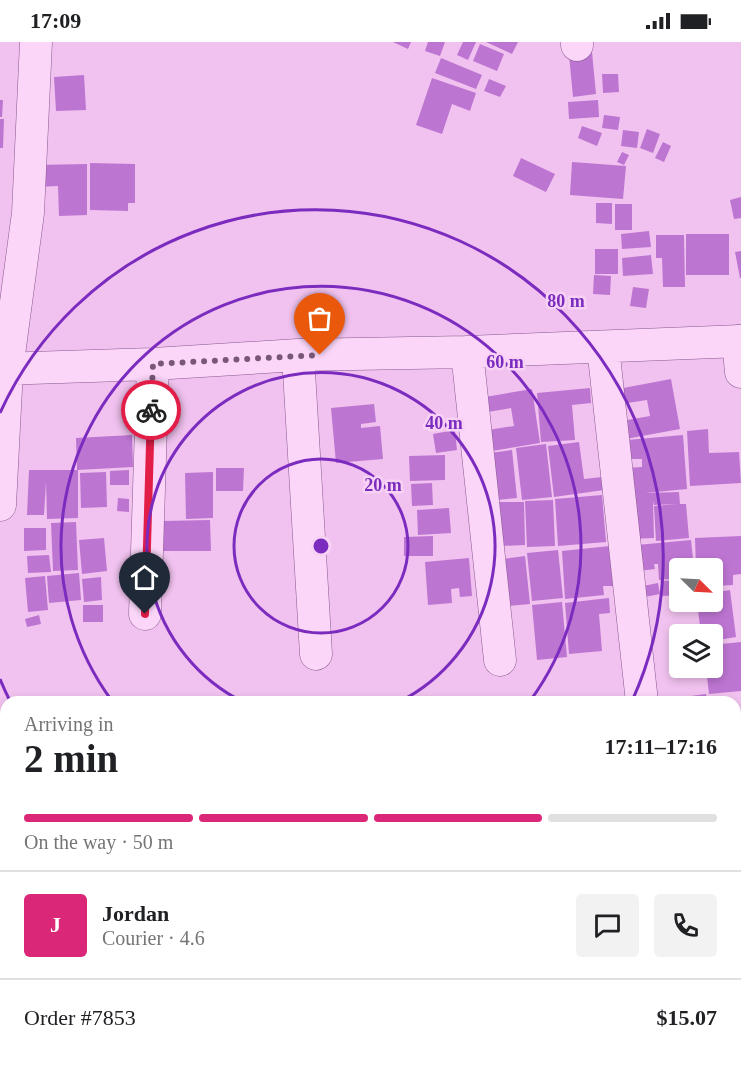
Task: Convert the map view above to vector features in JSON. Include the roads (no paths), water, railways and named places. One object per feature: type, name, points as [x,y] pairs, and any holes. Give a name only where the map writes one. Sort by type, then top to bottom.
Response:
[{"type":"street","points":[[0,505],[3,369],[28,213],[36,42]]},
{"type":"street","points":[[3,369],[153,364],[298,355],[467,352],[739,341],[741,372]]},
{"type":"street","points":[[603,347],[641,696]]},
{"type":"street","points":[[467,352],[500,660]]},
{"type":"street","points":[[298,355],[316,654]]},
{"type":"street","points":[[145,614],[153,364]]}]
